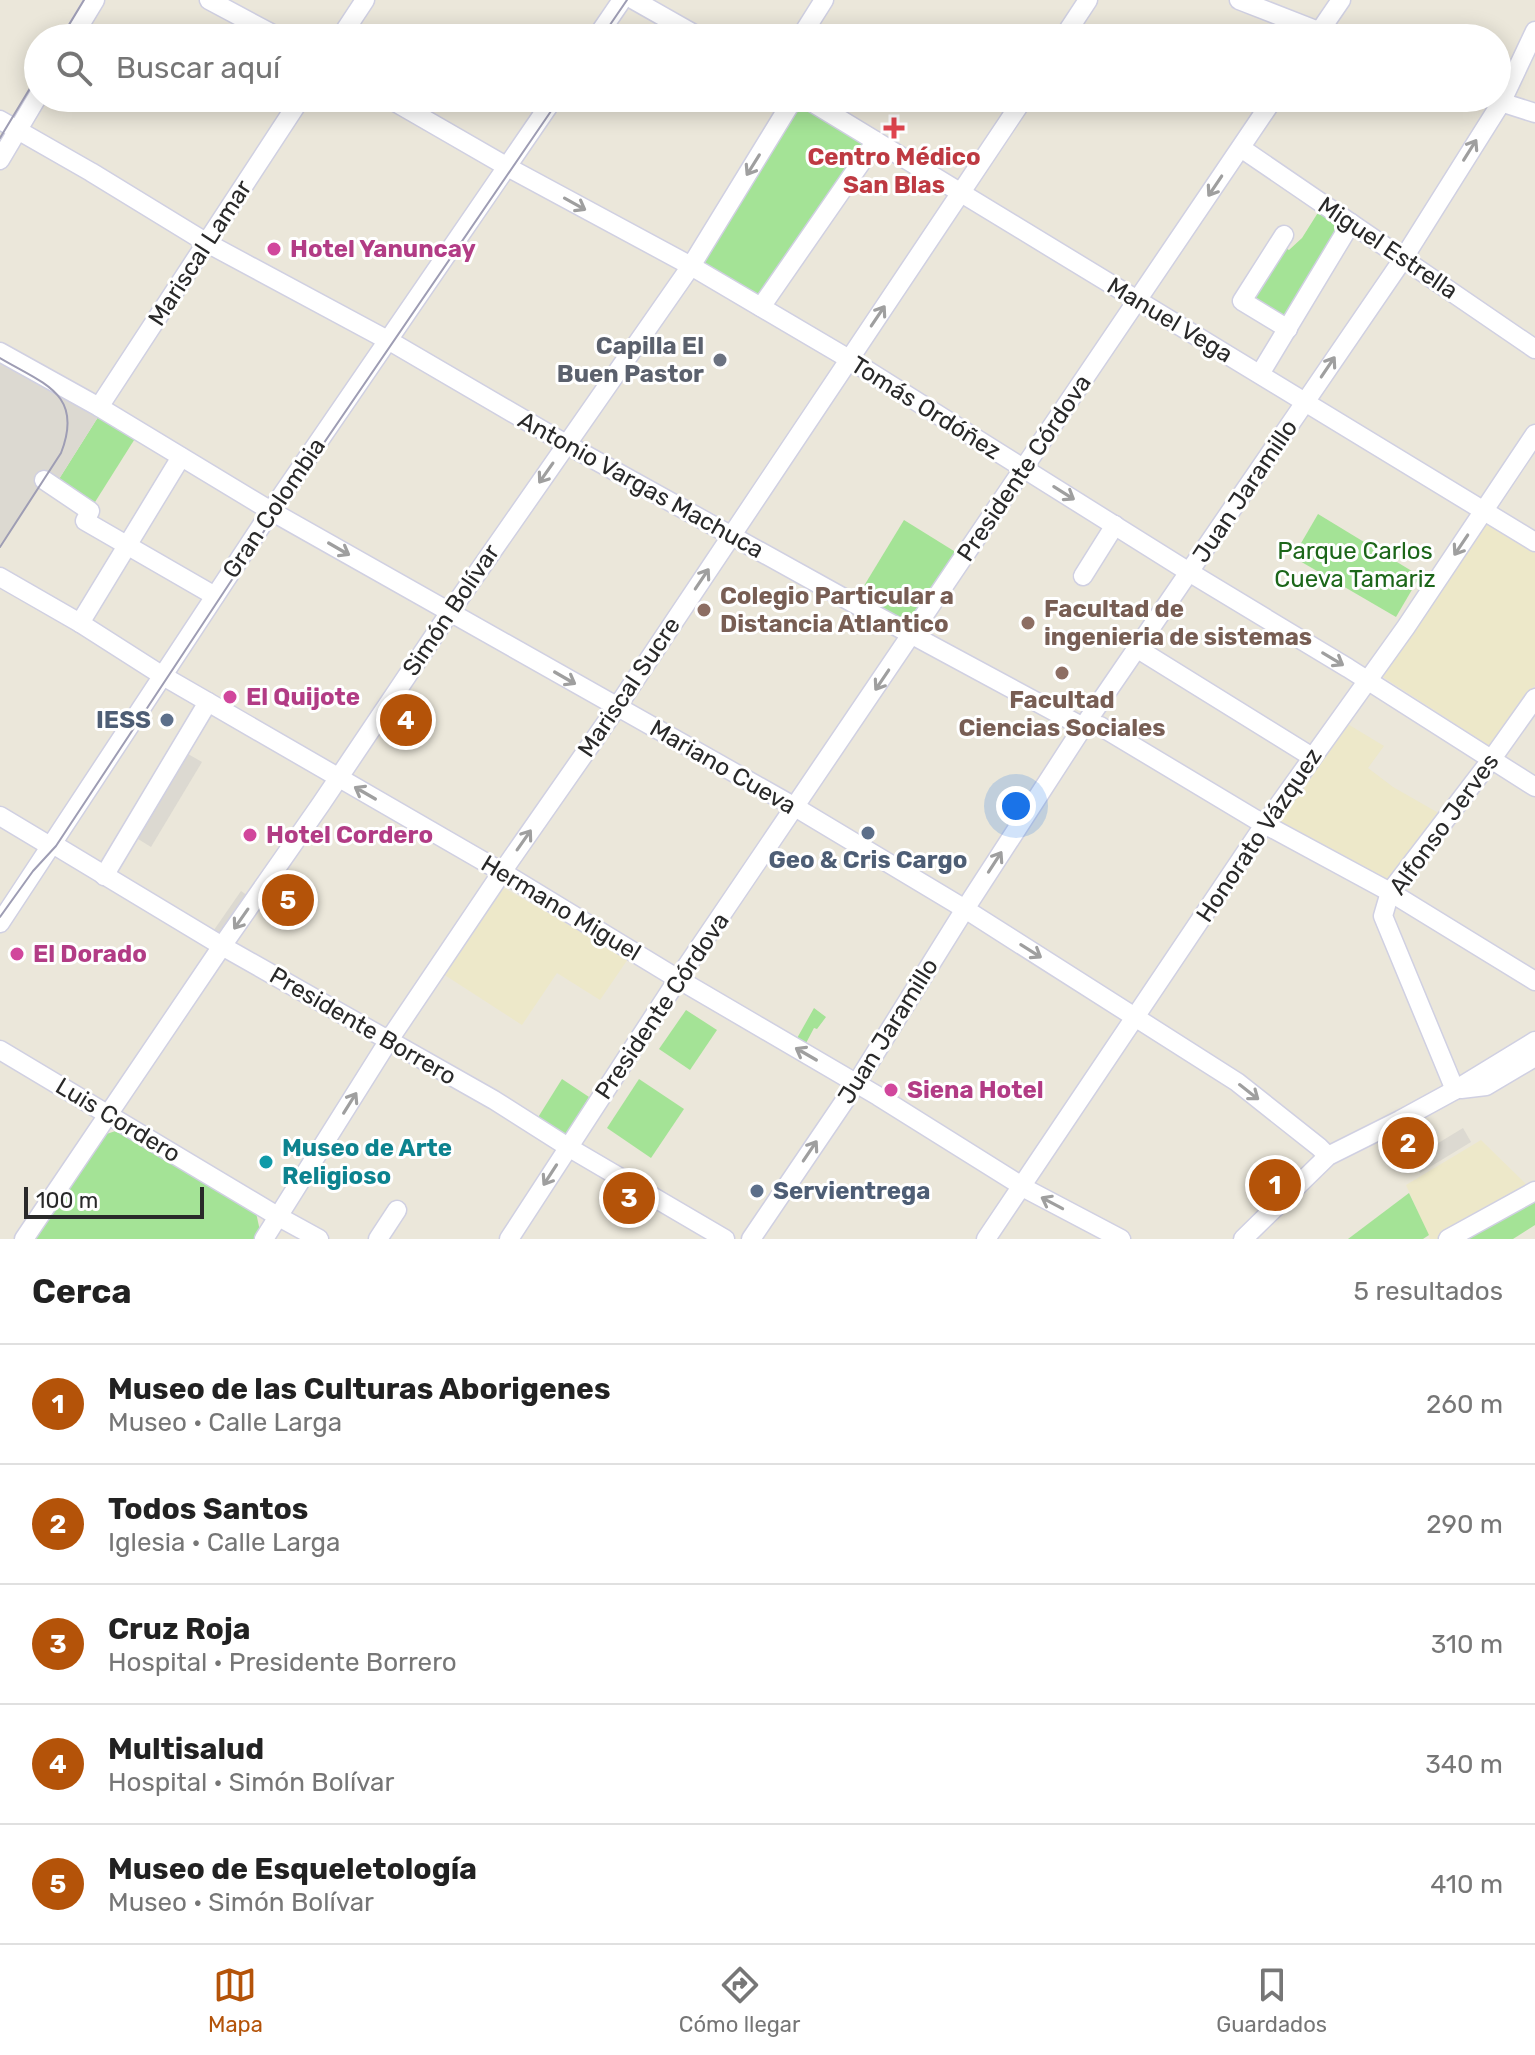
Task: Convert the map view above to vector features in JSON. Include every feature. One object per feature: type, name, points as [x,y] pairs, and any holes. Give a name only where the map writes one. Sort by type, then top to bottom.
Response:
[{"type":"street","points":[[80,24],[95,0]]},
{"type":"street","points":[[209,0],[254,24]]},
{"type":"street","points":[[349,24],[365,0]]},
{"type":"street","points":[[606,24],[622,0]]},
{"type":"street","points":[[634,0],[676,24]]},
{"type":"street","points":[[809,24],[824,0]]},
{"type":"street","points":[[1072,24],[1088,0]]},
{"type":"street","points":[[1239,0],[1295,24]]},
{"type":"street","points":[[1329,24],[1341,0]]},
{"type":"street","name":"Juan Jaramillo","points":[[1511,71],[1535,31]]},
{"type":"street","points":[[1511,105],[1535,113]]},
{"type":"street","points":[[0,160],[8,125],[24,110]]},
{"type":"street","name":"Mariscal Lamar","points":[[99,407],[292,112]]},
{"type":"street","name":"Tomás Ordóñez","points":[[412,112],[691,266],[849,359],[1535,787]]},
{"type":"street","name":"Gran Colombia","points":[[0,923],[271,511],[544,112]]},
{"type":"street","name":"Simón Bolívar","points":[[24,1239],[450,612],[691,266],[785,112]]},
{"type":"street","name":"Manuel Vega","points":[[828,112],[1535,542]]},
{"type":"street","name":"Mariscal Sucre","points":[[264,1239],[389,1040],[617,707],[1015,112]]},
{"type":"street","name":"Presidente Córdova","points":[[509,1239],[678,979],[1265,112]]},
{"type":"street","name":"Juan Jaramillo","points":[[751,1239],[856,1084],[1083,727],[1403,259],[1487,112]]},
{"type":"street","name":"Antonio Vargas Machuca","points":[[8,125],[207,243],[389,341],[731,535],[1083,727],[1100,726],[1266,825],[1390,892],[1535,981]]},
{"type":"street","points":[[761,307],[876,141]]},
{"type":"street","name":"Miguel Estrella","points":[[1241,148],[1535,349]]},
{"type":"street","points":[[1260,374],[1351,223]]},
{"type":"street","points":[[1284,235],[1242,301],[1288,329]]},
{"type":"street","name":"Mariano Cueva","points":[[0,352],[99,407],[271,511],[795,807],[965,909],[1237,1082],[1328,1156]]},
{"type":"street","name":"Honorato Vázquez","points":[[986,1239],[1535,434]]},
{"type":"street","points":[[80,623],[181,457]]},
{"type":"street","points":[[44,480],[90,511],[85,521],[215,596]]},
{"type":"street","points":[[1083,576],[1115,525]]},
{"type":"street","name":"Hermano Miguel","points":[[0,577],[163,676],[502,872],[1021,1186],[1121,1239]]},
{"type":"street","points":[[1138,649],[1312,757]]},
{"type":"street","name":"Alfonso Jerves","points":[[1455,1090],[1383,916],[1390,892],[1535,698]]},
{"type":"street","points":[[104,876],[208,702]]},
{"type":"street","name":"Presidente Borrero","points":[[0,816],[389,1040],[725,1239]]},
{"type":"street","points":[[1243,1239],[1328,1156],[1455,1090],[1535,1041]]},
{"type":"street","name":"Luis Cordero","points":[[0,1050],[319,1239]]},
{"type":"street","points":[[1455,1090],[1486,1086],[1535,1057]]},
{"type":"street","points":[[1448,1239],[1535,1191]]},
{"type":"street","points":[[378,1239],[397,1210]]},
{"type":"shaded area","points":[[0,345],[100,414],[54,487],[43,481],[0,545]]},
{"type":"shaded area","points":[[1485,522],[1535,553],[1535,685],[1491,747],[1383,677]]},
{"type":"shaded area","points":[[1346,723],[1384,746],[1368,768],[1393,787],[1442,815],[1387,885],[1276,821]]},
{"type":"shaded area","points":[[181,750],[202,762],[151,847],[130,834]]},
{"type":"shaded area","points":[[497,888],[506,889],[628,959],[600,1000],[557,973],[522,1025],[440,972]]},
{"type":"shaded area","points":[[241,891],[251,898],[225,937],[214,930]]},
{"type":"shaded area","points":[[1463,1128],[1471,1142],[1420,1173],[1412,1159]]},
{"type":"shaded area","points":[[1481,1140],[1532,1190],[1439,1239],[1430,1239],[1406,1185]]},
{"type":"green space","points":[[789,112],[817,112],[869,141],[762,302],[697,262]]},
{"type":"green space","points":[[1319,211],[1343,227],[1284,322],[1247,296],[1280,245],[1289,250],[1302,238]]},
{"type":"green space","points":[[100,414],[136,437],[90,510],[54,487]]},
{"type":"green space","name":"Parque Carlos Cueva Tamariz","points":[[1318,514],[1420,576],[1396,617],[1293,557]]},
{"type":"green space","points":[[904,520],[962,556],[912,631],[856,599]]},
{"type":"green space","points":[[814,1008],[826,1017],[817,1029],[814,1028],[805,1045],[796,1040]]},
{"type":"green space","points":[[686,1010],[717,1030],[690,1070],[659,1049]]},
{"type":"green space","points":[[562,1079],[589,1097],[565,1136],[537,1119]]},
{"type":"green space","points":[[639,1079],[684,1109],[651,1158],[607,1128]]},
{"type":"green space","points":[[122,1129],[255,1208],[260,1231],[254,1239],[28,1239],[100,1136]]},
{"type":"green space","points":[[1409,1193],[1429,1235],[1423,1239],[1348,1239]]},
{"type":"green space","points":[[1535,1202],[1535,1225],[1513,1239],[1462,1239]]},
{"type":"tram line","points":[[69,24],[84,0]]},
{"type":"tram line","points":[[611,24],[627,0]]},
{"type":"tram line","points":[[0,138],[24,98]]},
{"type":"tram line","points":[[0,917],[33,871],[56,846],[276,513],[550,112]]},
{"type":"tram line","points":[[0,358],[56,393],[67,417],[67,433],[61,453],[0,547]]},
{"type":"place","name":"Centro Médico San Blas","points":[[894,128]]},
{"type":"place","name":"Hotel Yanuncay","points":[[274,249]]},
{"type":"place","name":"Capilla El Buen Pastor","points":[[720,360]]},
{"type":"place","name":"Colegio Particular a Distancia Atlantico","points":[[704,610]]},
{"type":"place","name":"Facultad de ingenieria de sistemas","points":[[1028,623]]},
{"type":"place","name":"Facultad Ciencias Sociales","points":[[1062,673]]},
{"type":"place","name":"El Quijote","points":[[230,697]]},
{"type":"place","name":"IESS","points":[[167,720]]},
{"type":"place","name":"Multisalud","points":[[406,720]]},
{"type":"place","name":"Geo & Cris Cargo","points":[[868,833]]},
{"type":"place","name":"Hotel Cordero","points":[[250,835]]},
{"type":"place","name":"Museo de Esqueletología","points":[[288,900]]},
{"type":"place","name":"El Dorado","points":[[17,954]]},
{"type":"place","name":"Siena Hotel","points":[[891,1090]]},
{"type":"place","name":"Todos Santos","points":[[1408,1143]]},
{"type":"place","name":"Museo de Arte Religioso","points":[[266,1162]]},
{"type":"place","name":"Museo de las Culturas Aborigenes","points":[[1275,1185]]},
{"type":"place","name":"Servientrega","points":[[757,1191]]},
{"type":"place","name":"Cruz Roja","points":[[629,1198]]}]
